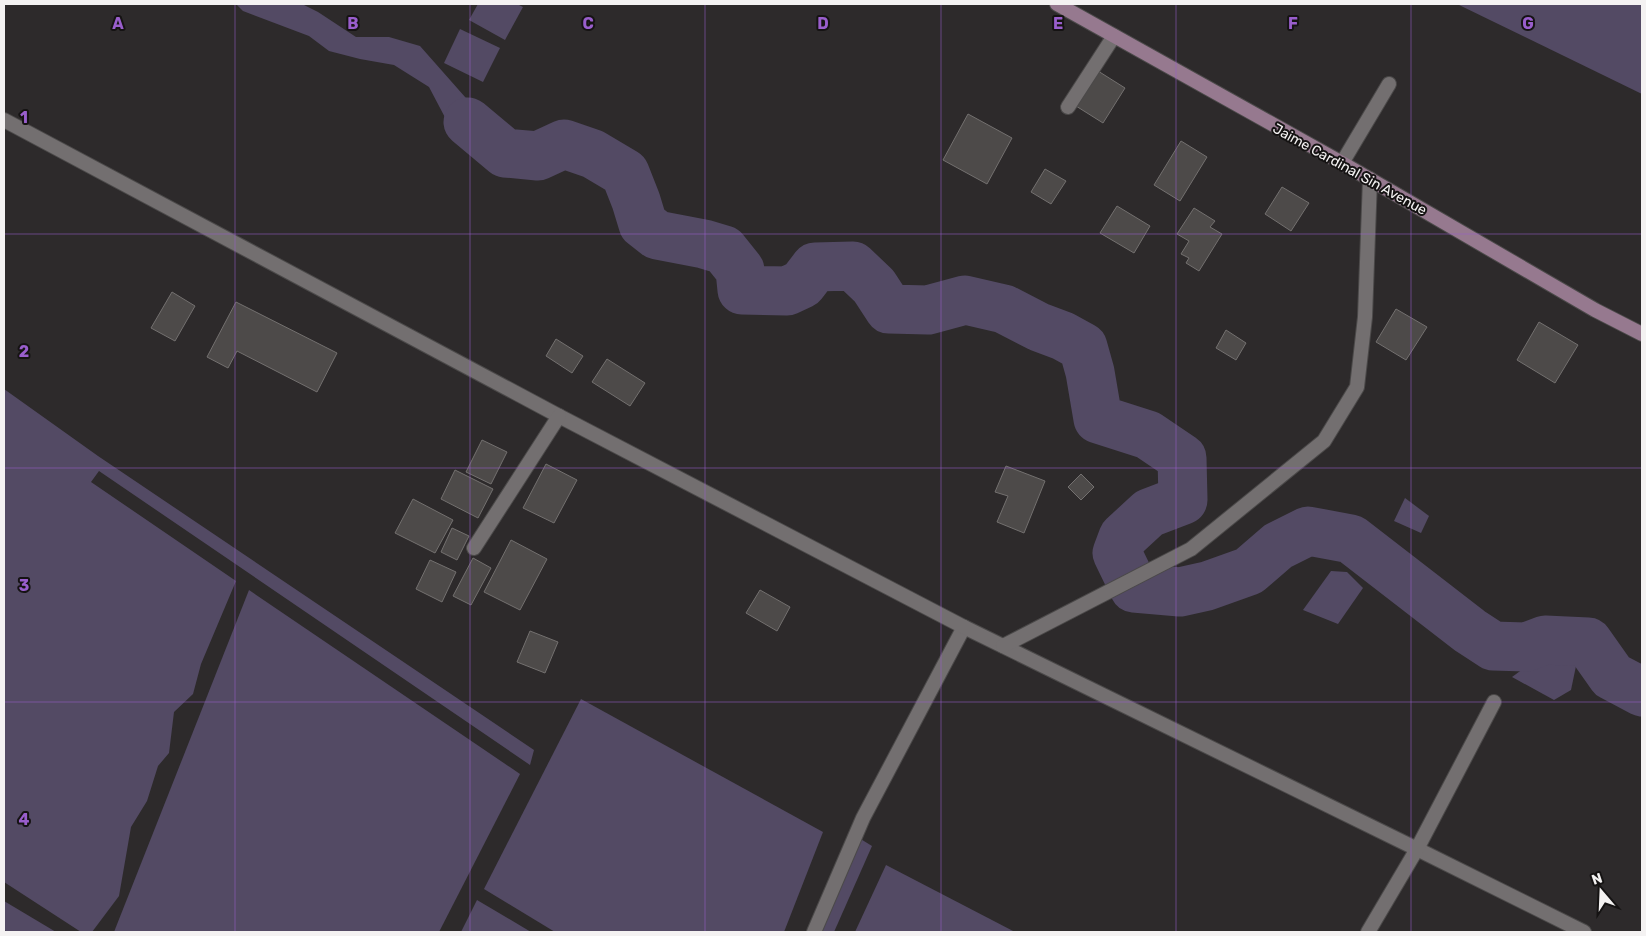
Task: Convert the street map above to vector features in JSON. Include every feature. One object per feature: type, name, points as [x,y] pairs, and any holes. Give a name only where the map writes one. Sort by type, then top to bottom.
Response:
[{"type":"main road","name":"Jaime Cardinal Sin Avenue","points":[[1057,4],[1342,163],[1595,310],[1642,334]]},
{"type":"street","points":[[1068,107],[1114,36]]},
{"type":"street","points":[[1342,163],[1389,84]]},
{"type":"street","points":[[4,120],[559,416],[964,627],[1584,932]]},
{"type":"street","points":[[1003,646],[1191,549],[1324,441],[1357,387],[1365,317],[1370,179]]},
{"type":"street","points":[[474,548],[559,416]]},
{"type":"street","points":[[814,932],[863,818],[964,627]]},
{"type":"street","points":[[1368,932],[1417,849],[1494,702]]},
{"type":"shaded area","points":[[236,4],[302,4],[318,12],[356,37],[389,37],[420,46],[497,136],[524,155],[554,159],[522,166],[495,162],[472,139],[449,125],[429,87],[394,65],[329,51],[309,36],[243,11]]},
{"type":"shaded area","points":[[478,4],[517,4],[523,7],[505,40],[469,20]]},
{"type":"shaded area","points":[[1457,4],[1642,4],[1642,94]]},
{"type":"shaded area","points":[[460,29],[500,48],[483,82],[444,63]]},
{"type":"shaded area","points":[[4,389],[98,456],[534,750],[530,765],[99,471],[91,482],[236,581],[201,664],[193,694],[174,712],[169,753],[158,766],[147,801],[131,827],[119,896],[92,932],[81,932],[4,882]]},
{"type":"shaded area","points":[[1405,498],[1429,516],[1421,533],[1394,521]]},
{"type":"shaded area","points":[[1331,571],[1347,572],[1363,588],[1338,624],[1303,610]]},
{"type":"shaded area","points":[[249,590],[520,774],[439,932],[114,932]]},
{"type":"shaded area","points":[[1547,653],[1576,666],[1571,690],[1554,700],[1512,677]]},
{"type":"shaded area","points":[[581,699],[823,832],[784,932],[555,932],[484,889]]},
{"type":"shaded area","points":[[859,838],[872,846],[834,932],[819,932]]},
{"type":"shaded area","points":[[886,865],[1015,932],[855,932]]},
{"type":"shaded area","points":[[477,900],[531,932],[461,932]]},
{"type":"shaded area","points":[[4,901],[56,932],[8,932],[4,930]]},
{"type":"building","points":[[1098,71],[1125,88],[1103,123],[1076,106]]},
{"type":"building","points":[[968,114],[1012,138],[987,184],[943,160]]},
{"type":"building","points":[[1181,141],[1207,157],[1180,201],[1154,185]]},
{"type":"building","points":[[1045,169],[1066,181],[1051,204],[1031,192]]},
{"type":"building","points":[[1282,187],[1309,203],[1291,231],[1265,214]]},
{"type":"building","points":[[1117,206],[1150,226],[1134,253],[1100,233]]},
{"type":"building","points":[[1194,208],[1215,221],[1210,227],[1222,234],[1199,271],[1186,263],[1189,258],[1181,254],[1189,241],[1177,234]]},
{"type":"building","points":[[172,292],[195,306],[175,341],[151,328]]},
{"type":"building","points":[[236,302],[337,353],[317,392],[237,351],[228,368],[207,357]]},
{"type":"building","points":[[1396,309],[1427,327],[1406,360],[1376,342]]},
{"type":"building","points":[[1539,322],[1578,345],[1555,383],[1517,360]]},
{"type":"building","points":[[1226,330],[1246,343],[1236,360],[1216,348]]},
{"type":"building","points":[[556,339],[583,356],[572,373],[546,356]]},
{"type":"building","points":[[607,359],[645,383],[630,406],[592,382]]},
{"type":"building","points":[[482,440],[507,452],[491,484],[466,472]]},
{"type":"building","points":[[546,464],[577,480],[554,523],[523,508]]},
{"type":"building","points":[[1006,466],[1045,481],[1024,533],[997,522],[1008,496],[995,492]]},
{"type":"building","points":[[455,470],[493,489],[478,518],[441,499]]},
{"type":"building","points":[[1081,474],[1094,487],[1081,500],[1068,487]]},
{"type":"building","points":[[413,499],[453,520],[435,553],[395,533]]},
{"type":"building","points":[[452,528],[469,536],[457,560],[441,552]]},
{"type":"building","points":[[511,540],[547,559],[520,610],[484,592]]},
{"type":"building","points":[[473,558],[491,568],[471,605],[453,596]]},
{"type":"building","points":[[430,560],[456,572],[442,602],[416,589]]},
{"type":"building","points":[[760,590],[790,607],[777,631],[746,613]]},
{"type":"building","points":[[530,631],[558,642],[545,673],[517,662]]},
{"type":"waterway","points":[[468,122],[505,153],[538,156],[564,144],[593,154],[625,173],[643,224],[657,235],[724,250],[740,270],[742,290],[787,291],[802,284],[815,267],[853,266],[874,286],[889,309],[928,310],[965,300],[1004,309],[1083,347],[1090,372],[1098,419],[1148,435],[1182,458],[1183,500],[1149,513],[1123,537],[1117,553],[1134,588],[1180,592],[1207,586],[1249,571],[1278,546],[1308,531],[1351,539],[1470,631],[1493,646],[1526,647],[1545,640],[1588,642],[1612,676],[1642,692]]}]
